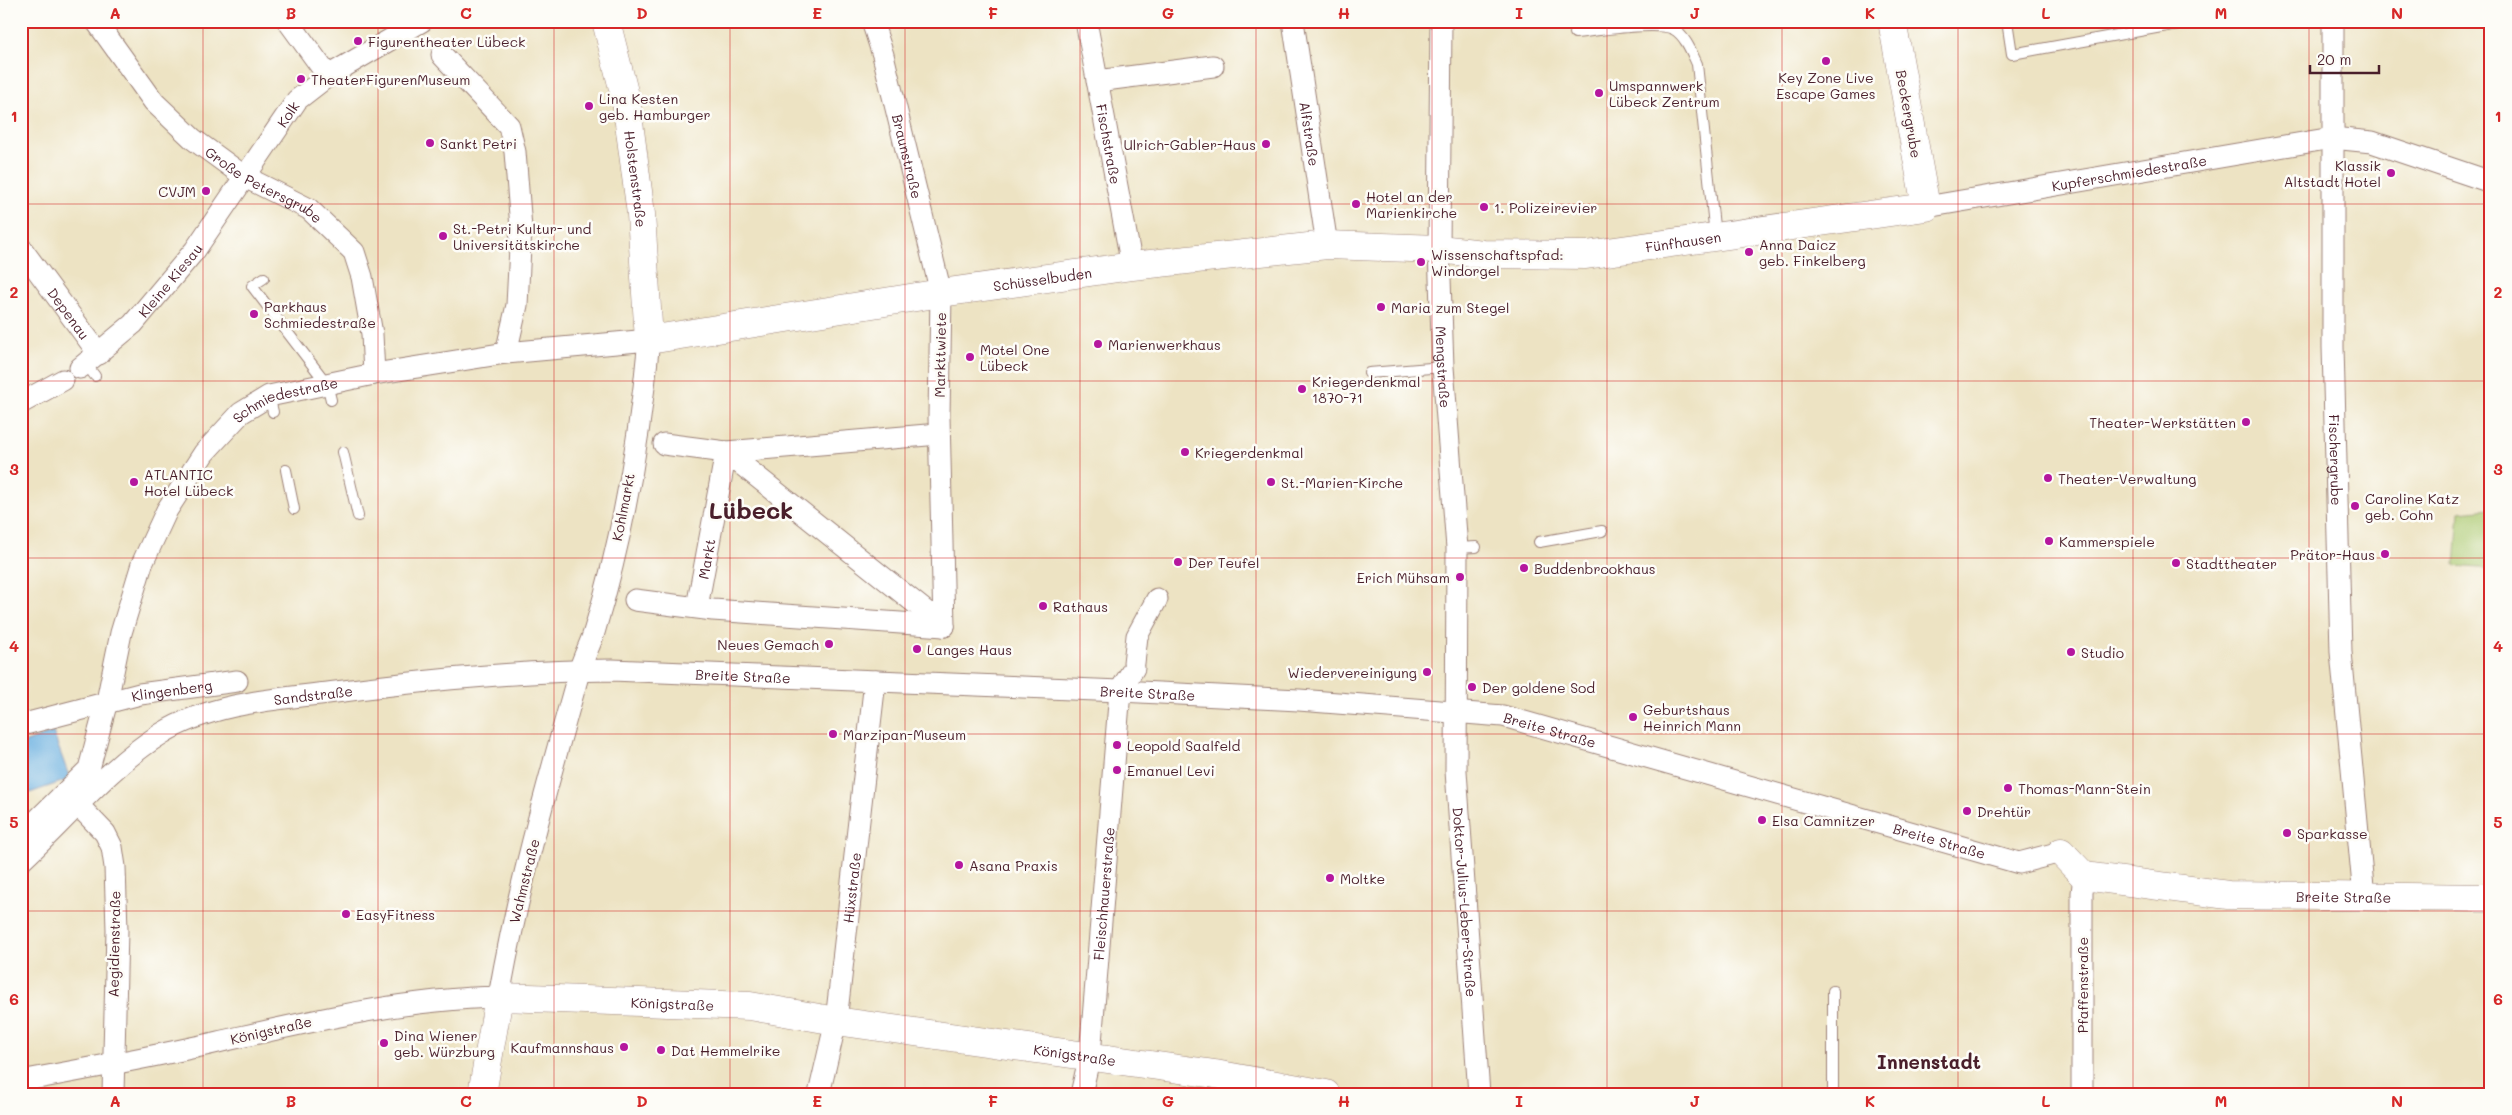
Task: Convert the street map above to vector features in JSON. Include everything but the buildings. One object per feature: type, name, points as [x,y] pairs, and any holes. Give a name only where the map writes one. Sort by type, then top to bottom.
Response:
[{"type":"street","name":"Große Petersgrube","points":[[96,21],[154,102],[193,139],[245,177],[309,209],[354,252],[362,277],[372,334],[374,374]]},
{"type":"street","points":[[288,21],[328,76]]},
{"type":"street","name":"Holstenstraße","points":[[606,21],[626,100],[641,214],[649,340]]},
{"type":"street","name":"Braunstraße","points":[[872,21],[883,55],[941,293]]},
{"type":"street","name":"Fischstraße","points":[[1086,21],[1132,266]]},
{"type":"street","name":"Alfstraße","points":[[1293,21],[1327,245]]},
{"type":"street","name":"Mengstraße","points":[[1442,21],[1439,249],[1443,367],[1466,548],[1456,665],[1456,712]]},
{"type":"street","name":"Beckergrube","points":[[1892,21],[1926,207]]},
{"type":"street","name":"Fischergrube","points":[[2333,21],[2333,347],[2341,652],[2364,897]]},
{"type":"street","name":"Kolk","points":[[245,177],[298,100],[328,76],[412,23]]},
{"type":"street","points":[[442,55],[509,126],[513,143],[521,228],[517,305],[506,353]]},
{"type":"street","points":[[1097,81],[1213,66]]},
{"type":"street","name":"Kupferschmiedestraße","points":[[1926,207],[1951,201],[2332,138],[2372,142],[2491,182]]},
{"type":"street","name":"Kleine Kiesau","points":[[21,403],[84,368],[133,324],[195,250],[245,177]]},
{"type":"street","name":"Fünfhausen","points":[[1439,249],[1483,254],[1586,255],[1926,207]]},
{"type":"street","name":"Schüsselbuden","points":[[649,340],[941,293],[1132,266],[1327,245],[1439,249]]},
{"type":"street","name":"Depenau","points":[[21,248],[84,368]]},
{"type":"street","name":"Markttwiete","points":[[941,293],[939,425],[944,626]]},
{"type":"street","name":"Schmiedestraße","points":[[107,701],[121,633],[142,564],[167,510],[204,453],[241,413],[271,404],[329,392],[374,374],[506,353],[649,340]]},
{"type":"street","name":"Kohlmarkt","points":[[580,670],[595,630],[618,534],[637,439],[649,340]]},
{"type":"street","points":[[664,444],[726,452],[939,425]]},
{"type":"street","points":[[726,452],[944,626]]},
{"type":"street","name":"Markt","points":[[697,607],[726,452]]},
{"type":"street","points":[[1120,690],[1134,665],[1137,636],[1158,599]]},
{"type":"street","points":[[635,600],[697,607],[944,626]]},
{"type":"street","name":"Breite Straße","points":[[580,670],[1120,690],[1299,700],[1502,716],[2019,863],[2061,852],[2084,876],[2228,895],[2491,898]]},
{"type":"street","name":"Sandstraße","points":[[27,838],[79,806],[140,750],[162,734],[209,712],[250,704],[390,685],[580,670]]},
{"type":"street","name":"Wahmstraße","points":[[482,1094],[520,892],[580,670]]},
{"type":"street","name":"Klingenberg","points":[[21,725],[107,701],[140,694],[237,681]]},
{"type":"street","name":"Hüxstraße","points":[[818,1094],[836,1021],[875,681]]},
{"type":"street","name":"Fleischhauerstraße","points":[[1082,1094],[1090,1055],[1120,690]]},
{"type":"street","points":[[21,861],[27,838],[89,769],[107,701]]},
{"type":"street","name":"Doktor-Julius-Leber-Straße","points":[[1456,712],[1456,770],[1479,1094]]},
{"type":"street","name":"Aegidienstraße","points":[[79,806],[105,833],[112,847],[117,930],[113,1094]]},
{"type":"street","name":"Pfaffenstraße","points":[[2082,1094],[2082,893],[2084,876]]},
{"type":"street","name":"Königstraße","points":[[21,1081],[113,1064],[358,1010],[418,1001],[499,998],[750,1006],[836,1021],[1090,1055],[1215,1074],[1326,1094]]},
{"type":"lane","points":[[2006,21],[2012,54],[2195,21]]},
{"type":"lane","points":[[1575,33],[1649,26],[1673,29],[1687,43],[1698,64],[1716,237]]},
{"type":"lane","points":[[264,278],[252,286],[329,392]]},
{"type":"lane","points":[[1369,373],[1443,367]]},
{"type":"lane","points":[[343,452],[358,516]]},
{"type":"lane","points":[[286,470],[294,508]]},
{"type":"lane","points":[[1539,542],[1602,531]]},
{"type":"lane","points":[[1833,991],[1833,1094]]},
{"type":"green space","points":[[2491,509],[2491,569],[2455,566],[2459,512]]},
{"type":"water","points":[[53,732],[70,779],[21,796],[21,744]]},
{"type":"place","name":"Figurentheater Lübeck","points":[[358,41]]},
{"type":"place","name":"Key Zone Live Escape Games","points":[[1826,61]]},
{"type":"place","name":"TheaterFigurenMuseum","points":[[301,79]]},
{"type":"place","name":"Umspannwerk Lübeck Zentrum","points":[[1599,93]]},
{"type":"place","name":"Lina Kesten geb. Hamburger","points":[[589,106]]},
{"type":"place","name":"Sankt Petri","points":[[430,143]]},
{"type":"place","name":"Ulrich-Gabler-Haus","points":[[1266,144]]},
{"type":"place","name":"Klassik Altstadt Hotel","points":[[2391,173]]},
{"type":"place","name":"CVJM","points":[[206,191]]},
{"type":"place","name":"Hotel an der Marienkirche","points":[[1356,204]]},
{"type":"place","name":"1. Polizeirevier","points":[[1484,207]]},
{"type":"place","name":"St.-Petri Kultur- und Universitätskirche","points":[[443,236]]},
{"type":"place","name":"Anna Daicz geb. Finkelberg","points":[[1749,252]]},
{"type":"place","name":"Wissenschaftspfad: Windorgel","points":[[1421,262]]},
{"type":"place","name":"Maria zum Stegel","points":[[1381,307]]},
{"type":"place","name":"Parkhaus Schmiedestraße","points":[[254,314]]},
{"type":"place","name":"Marienwerkhaus","points":[[1098,344]]},
{"type":"place","name":"Motel One Lübeck","points":[[970,357]]},
{"type":"place","name":"Kriegerdenkmal 1870-71","points":[[1302,389]]},
{"type":"place","name":"Theater-Werkstätten","points":[[2246,422]]},
{"type":"place","name":"Kriegerdenkmal","points":[[1185,452]]},
{"type":"place","name":"Theater-Verwaltung","points":[[2048,478]]},
{"type":"place","name":"ATLANTIC Hotel Lübeck","points":[[134,482]]},
{"type":"place","name":"St.-Marien-Kirche","points":[[1271,482]]},
{"type":"place","name":"Caroline Katz geb. Cohn","points":[[2355,506]]},
{"type":"place","name":"Kammerspiele","points":[[2049,541]]},
{"type":"place","name":"Prätor-Haus","points":[[2385,554]]},
{"type":"place","name":"Der Teufel","points":[[1178,562]]},
{"type":"place","name":"Stadttheater","points":[[2176,563]]},
{"type":"place","name":"Buddenbrookhaus","points":[[1524,568]]},
{"type":"place","name":"Erich Mühsam","points":[[1460,577]]},
{"type":"place","name":"Rathaus","points":[[1043,606]]},
{"type":"place","name":"Neues Gemach","points":[[829,644]]},
{"type":"place","name":"Langes Haus","points":[[917,649]]},
{"type":"place","name":"Studio","points":[[2071,652]]},
{"type":"place","name":"Wiedervereinigung","points":[[1427,672]]},
{"type":"place","name":"Der goldene Sod","points":[[1472,687]]},
{"type":"place","name":"Geburtshaus Heinrich Mann","points":[[1633,717]]},
{"type":"place","name":"Marzipan-Museum","points":[[833,734]]},
{"type":"place","name":"Leopold Saalfeld","points":[[1117,745]]},
{"type":"place","name":"Emanuel Levi","points":[[1117,770]]},
{"type":"place","name":"Thomas-Mann-Stein","points":[[2008,788]]},
{"type":"place","name":"Drehtür","points":[[1967,811]]},
{"type":"place","name":"Elsa Camnitzer","points":[[1762,820]]},
{"type":"place","name":"Sparkasse","points":[[2287,833]]},
{"type":"place","name":"Asana Praxis","points":[[959,865]]},
{"type":"place","name":"Moltke","points":[[1330,878]]},
{"type":"place","name":"EasyFitness","points":[[346,914]]},
{"type":"place","name":"Dina Wiener geb. Würzburg","points":[[384,1043]]},
{"type":"place","name":"Kaufmannshaus","points":[[624,1047]]},
{"type":"place","name":"Dat Hemmelrike","points":[[661,1050]]},
{"type":"district","name":"Lübeck","points":[[751,509]]},
{"type":"district","name":"Innenstadt","points":[[1929,1061]]}]
